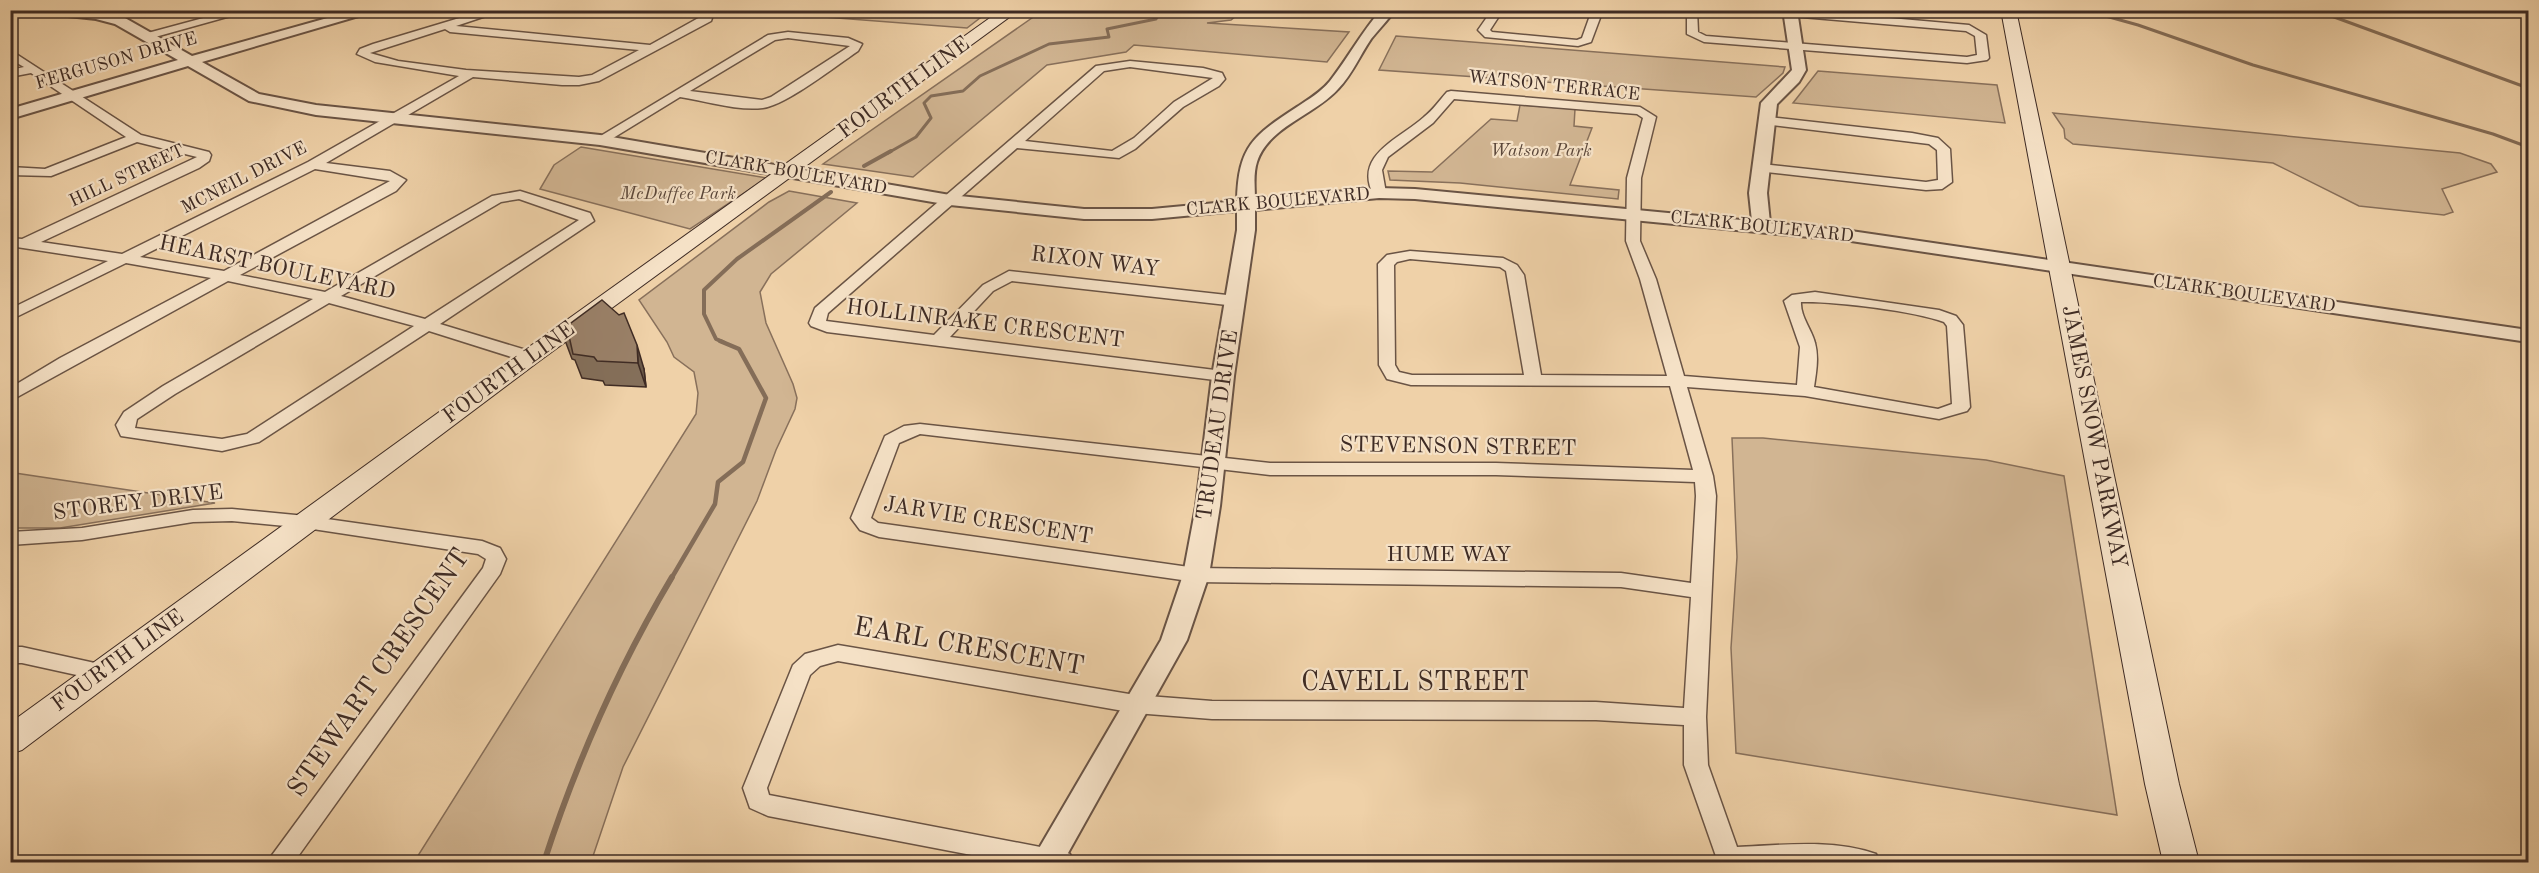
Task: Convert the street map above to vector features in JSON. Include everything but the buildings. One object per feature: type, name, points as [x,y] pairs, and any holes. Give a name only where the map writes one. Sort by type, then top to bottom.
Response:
[{"type":"main road","name":"FOURTH LINE","points":[[10,741],[530,357],[1012,10]]},
{"type":"main road","name":"JAMES SNOW PARKWAY","points":[[2008,10],[2160,773],[2181,862]]},
{"type":"street","name":"CLARK BOULEVARD","points":[[49,10],[109,18],[129,25],[241,91],[272,103],[600,140],[950,200],[1106,215],[1245,206],[1379,193],[1433,194],[1873,238],[2529,336]]},
{"type":"street","points":[[148,36],[247,10]]},
{"type":"street","name":"FERGUSON DRIVE","points":[[10,114],[69,94],[373,10]]},
{"type":"street","points":[[500,10],[376,46],[364,51],[364,56],[408,66],[579,81],[595,78],[707,19],[708,15],[705,13],[681,10]]},
{"type":"street","points":[[1345,10],[1388,13]]},
{"type":"street","points":[[1498,10],[1484,30],[1489,35],[1578,43],[1587,40],[1598,10]]},
{"type":"street","points":[[1692,10],[1693,34],[1698,38],[1796,47],[1967,60],[1983,58],[1980,35],[1969,28],[1790,12],[1796,47],[1799,70],[1794,79],[1769,103],[1758,193],[1762,227]]},
{"type":"street","name":"TRUDEAU DRIVE","points":[[1052,862],[1135,704],[1174,640],[1196,575],[1203,540],[1223,376],[1246,230],[1245,206],[1249,160],[1260,142],[1288,118],[1322,98],[1335,84],[1367,35],[1388,13]]},
{"type":"street","points":[[443,28],[651,48]]},
{"type":"street","points":[[600,140],[678,93],[772,37],[788,35],[848,41],[856,44],[854,49],[770,102],[748,104],[678,93]]},
{"type":"street","name":"HILL STREET","points":[[10,53],[24,60],[32,69],[136,138],[204,155],[204,158],[194,165],[17,243]]},
{"type":"street","points":[[950,200],[1100,68],[1130,64],[1203,72],[1218,76],[1219,79],[1176,106],[1121,153],[1103,154],[1014,144]]},
{"type":"street","points":[[10,74],[32,69]]},
{"type":"street","name":"MCNEIL DRIVE","points":[[10,315],[313,165],[472,73]]},
{"type":"street","name":"WATSON TERRACE","points":[[1379,193],[1375,170],[1382,155],[1429,120],[1451,96],[1468,95],[1640,111],[1648,114],[1651,119],[1634,178],[1633,214]]},
{"type":"street","points":[[1762,168],[1926,186],[1937,186],[1945,182],[1943,149],[1933,141],[1768,121]]},
{"type":"street","points":[[10,171],[46,173],[136,138]]},
{"type":"street","points":[[10,396],[66,362],[391,188],[399,180],[390,175],[313,165]]},
{"type":"street","points":[[507,196],[529,196],[585,216],[587,219],[585,223],[253,438],[222,445],[127,432],[125,425],[130,416],[170,390],[329,298],[470,214],[507,196]]},
{"type":"street","name":"HOLLINRAKE CRESCENT","points":[[950,200],[821,311],[817,323],[827,327],[1223,376]]},
{"type":"street","points":[[1633,214],[1633,242],[1648,279],[1704,476],[1706,496],[1695,717],[1696,765],[1729,860],[1812,854],[1867,862]]},
{"type":"street","name":"HEARST BOULEVARD","points":[[17,243],[125,259],[329,298],[428,324],[530,357]]},
{"type":"street","points":[[1533,379],[1516,275],[1509,266],[1493,262],[1410,255],[1392,258],[1386,264],[1387,365],[1393,375],[1411,380],[1678,381],[1805,391],[1939,414],[1961,407],[1955,325],[1950,319],[1939,315],[1815,297],[1798,298],[1792,301],[1793,311],[1809,349],[1805,391]]},
{"type":"street","name":"RIXON WAY","points":[[938,341],[988,288],[1010,276],[1236,301]]},
{"type":"street","name":"JARVIE CRESCENT","points":[[1196,575],[894,532],[872,528],[864,524],[861,518],[891,440],[910,429],[1211,464]]},
{"type":"street","name":"STEVENSON STREET","points":[[1211,464],[1270,469],[1496,469],[1704,476]]},
{"type":"street","name":"STOREY DRIVE","points":[[10,539],[82,534],[193,516],[232,514],[306,522]]},
{"type":"street","name":"STEWART CRESCENT","points":[[280,862],[493,569],[496,559],[492,553],[483,548],[306,522]]},
{"type":"street","name":"HUME WAY","points":[[1196,575],[1274,578],[1621,580],[1700,591]]},
{"type":"street","name":"EARL CRESCENT","points":[[1052,862],[768,806],[759,801],[755,789],[761,769],[801,671],[813,660],[838,654],[1135,704]]},
{"type":"street","points":[[10,655],[22,655],[104,673]]},
{"type":"street","name":"CAVELL STREET","points":[[1135,704],[1212,710],[1596,711],[1695,717]]},
{"type":"green space","points":[[744,11],[989,11],[967,28]]},
{"type":"green space","points":[[1042,11],[1127,17],[1135,11],[1242,11],[1231,20],[1207,23],[1349,32],[1327,62],[1134,45],[1126,52],[1047,65],[913,177],[823,164]]},
{"type":"green space","points":[[1396,36],[1785,67],[1783,73],[1756,97],[1379,70]]},
{"type":"green space","points":[[1818,71],[1997,85],[2005,123],[1793,103]]},
{"type":"green space","name":"Watson Park","points":[[1520,105],[1575,109],[1574,126],[1592,128],[1570,185],[1619,190],[1618,199],[1460,183],[1390,180],[1388,171],[1432,172],[1491,119],[1517,121]]},
{"type":"green space","points":[[2053,113],[2460,153],[2491,164],[2497,172],[2442,189],[2453,212],[2444,215],[2359,206],[2273,163],[2073,144],[2065,138],[2064,129]]},
{"type":"green space","name":"McDuffee Park","points":[[581,147],[767,178],[690,229],[540,189],[554,165]]},
{"type":"green space","points":[[789,191],[857,203],[771,274],[760,292],[766,323],[793,384],[797,398],[795,409],[776,450],[757,501],[623,767],[591,862],[414,862],[696,414],[698,393],[694,372],[674,357],[667,342],[639,300],[769,202]]},
{"type":"green space","points":[[1732,438],[1763,438],[1986,460],[2064,476],[2117,815],[1736,753],[1731,648],[1737,557]]},
{"type":"green space","points":[[11,469],[15,473],[215,503],[60,528],[11,528]]},
{"type":"waterway","points":[[888,153],[916,137],[931,118],[924,103],[931,96],[963,91],[980,76],[1049,44],[1109,37],[1107,29],[1156,19],[1162,10]]},
{"type":"waterway","points":[[2084,10],[2138,25],[2253,65],[2493,134],[2528,147]]},
{"type":"waterway","points":[[2315,10],[2528,88]]},
{"type":"waterway","points":[[864,166],[891,151]]},
{"type":"waterway","points":[[723,342],[716,339],[704,314],[704,290],[737,259],[831,192]]},
{"type":"waterway","points":[[671,579],[715,504],[718,482],[743,462],[766,398],[739,349],[720,341]]},
{"type":"waterway","points":[[544,862],[570,788],[600,716],[634,645],[672,577]]}]
